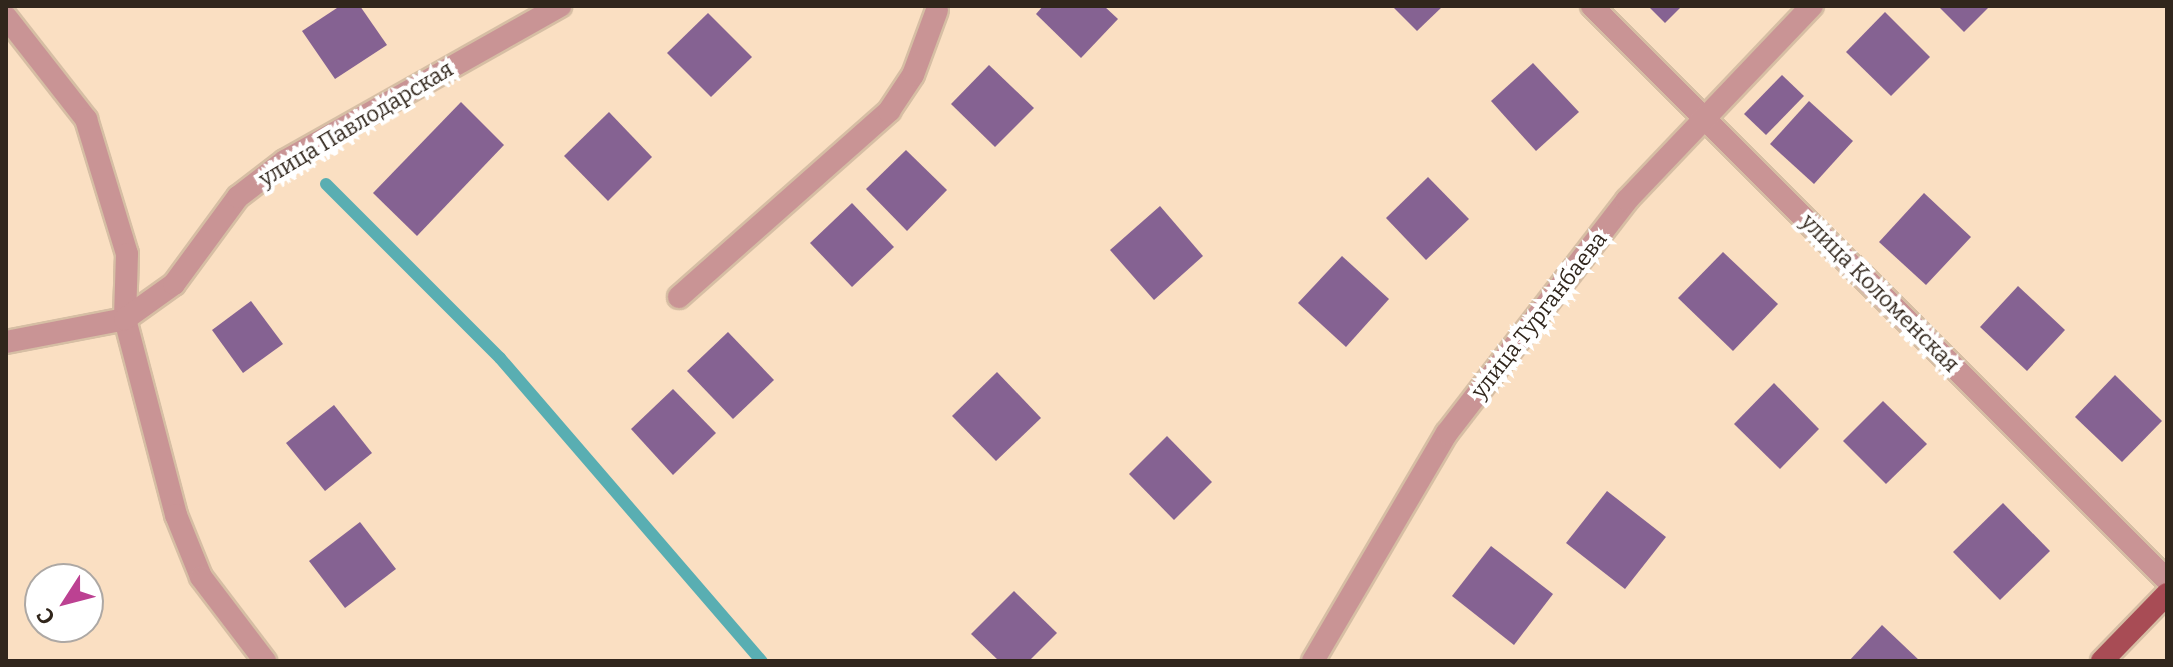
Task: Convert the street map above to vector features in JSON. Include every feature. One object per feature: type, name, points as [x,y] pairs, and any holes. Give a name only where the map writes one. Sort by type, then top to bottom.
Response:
[{"type":"main road","points":[[2102,661],[2167,594]]},
{"type":"street","name":"улица Павлодарская","points":[[6,342],[125,319],[174,284],[238,197],[285,161],[560,6]]},
{"type":"street","name":"улица Коломенская","points":[[1592,6],[2167,580]]},
{"type":"street","name":"улица Турганбаева","points":[[1313,661],[1447,433],[1627,200],[1703,115],[1812,6]]},
{"type":"street","points":[[679,297],[889,111],[913,75],[931,7]]},
{"type":"street","points":[[6,17],[86,119],[127,254],[125,319],[176,515],[201,577],[265,661]]},
{"type":"building","points":[[340,6],[360,6],[387,45],[335,79],[302,31]]},
{"type":"building","points":[[1043,6],[1104,6],[1118,19],[1081,58],[1036,14]]},
{"type":"building","points":[[1392,6],[1443,6],[1417,31]]},
{"type":"building","points":[[1648,6],[1682,6],[1665,23]]},
{"type":"building","points":[[1938,6],[1990,6],[1964,32]]},
{"type":"building","points":[[1885,12],[1930,57],[1891,96],[1846,52]]},
{"type":"building","points":[[708,13],[752,57],[711,97],[667,53]]},
{"type":"building","points":[[1533,63],[1579,112],[1536,151],[1491,101]]},
{"type":"building","points":[[989,65],[1034,108],[995,147],[951,104]]},
{"type":"building","points":[[1782,75],[1804,96],[1766,135],[1744,114]]},
{"type":"building","points":[[1809,101],[1853,141],[1814,184],[1770,144]]},
{"type":"building","points":[[461,102],[504,145],[417,236],[373,193]]},
{"type":"building","points":[[609,112],[652,157],[608,201],[564,156]]},
{"type":"building","points":[[906,150],[947,190],[907,231],[866,189]]},
{"type":"building","points":[[1428,177],[1469,219],[1426,260],[1386,218]]},
{"type":"building","points":[[1924,193],[1971,237],[1926,285],[1879,242]]},
{"type":"building","points":[[852,203],[894,247],[852,287],[810,243]]},
{"type":"building","points":[[1160,206],[1203,256],[1154,300],[1110,250]]},
{"type":"building","points":[[1723,252],[1778,304],[1733,351],[1678,298]]},
{"type":"building","points":[[1342,256],[1389,299],[1346,347],[1298,303]]},
{"type":"building","points":[[2018,286],[2065,330],[2027,371],[1980,327]]},
{"type":"building","points":[[251,301],[283,344],[243,373],[212,330]]},
{"type":"building","points":[[728,332],[774,380],[733,419],[687,371]]},
{"type":"building","points":[[997,372],[1041,418],[996,461],[952,416]]},
{"type":"building","points":[[2115,375],[2162,421],[2122,462],[2075,417]]},
{"type":"building","points":[[1774,383],[1819,429],[1780,469],[1734,424]]},
{"type":"building","points":[[673,389],[716,433],[673,475],[631,429]]},
{"type":"building","points":[[1883,401],[1927,444],[1886,484],[1843,441]]},
{"type":"building","points":[[334,405],[372,453],[325,491],[286,443]]},
{"type":"building","points":[[1167,436],[1212,482],[1174,520],[1129,474]]},
{"type":"building","points":[[1607,491],[1666,537],[1625,589],[1566,543]]},
{"type":"building","points":[[2003,503],[2050,551],[2000,600],[1953,552]]},
{"type":"building","points":[[360,522],[396,569],[345,608],[309,561]]},
{"type":"building","points":[[1491,546],[1553,594],[1514,645],[1452,596]]},
{"type":"building","points":[[1014,591],[1057,633],[1029,661],[999,661],[971,634]]},
{"type":"building","points":[[1882,625],[1920,661],[1849,661]]},
{"type":"waterway","points":[[326,184],[500,358],[762,661]]}]
